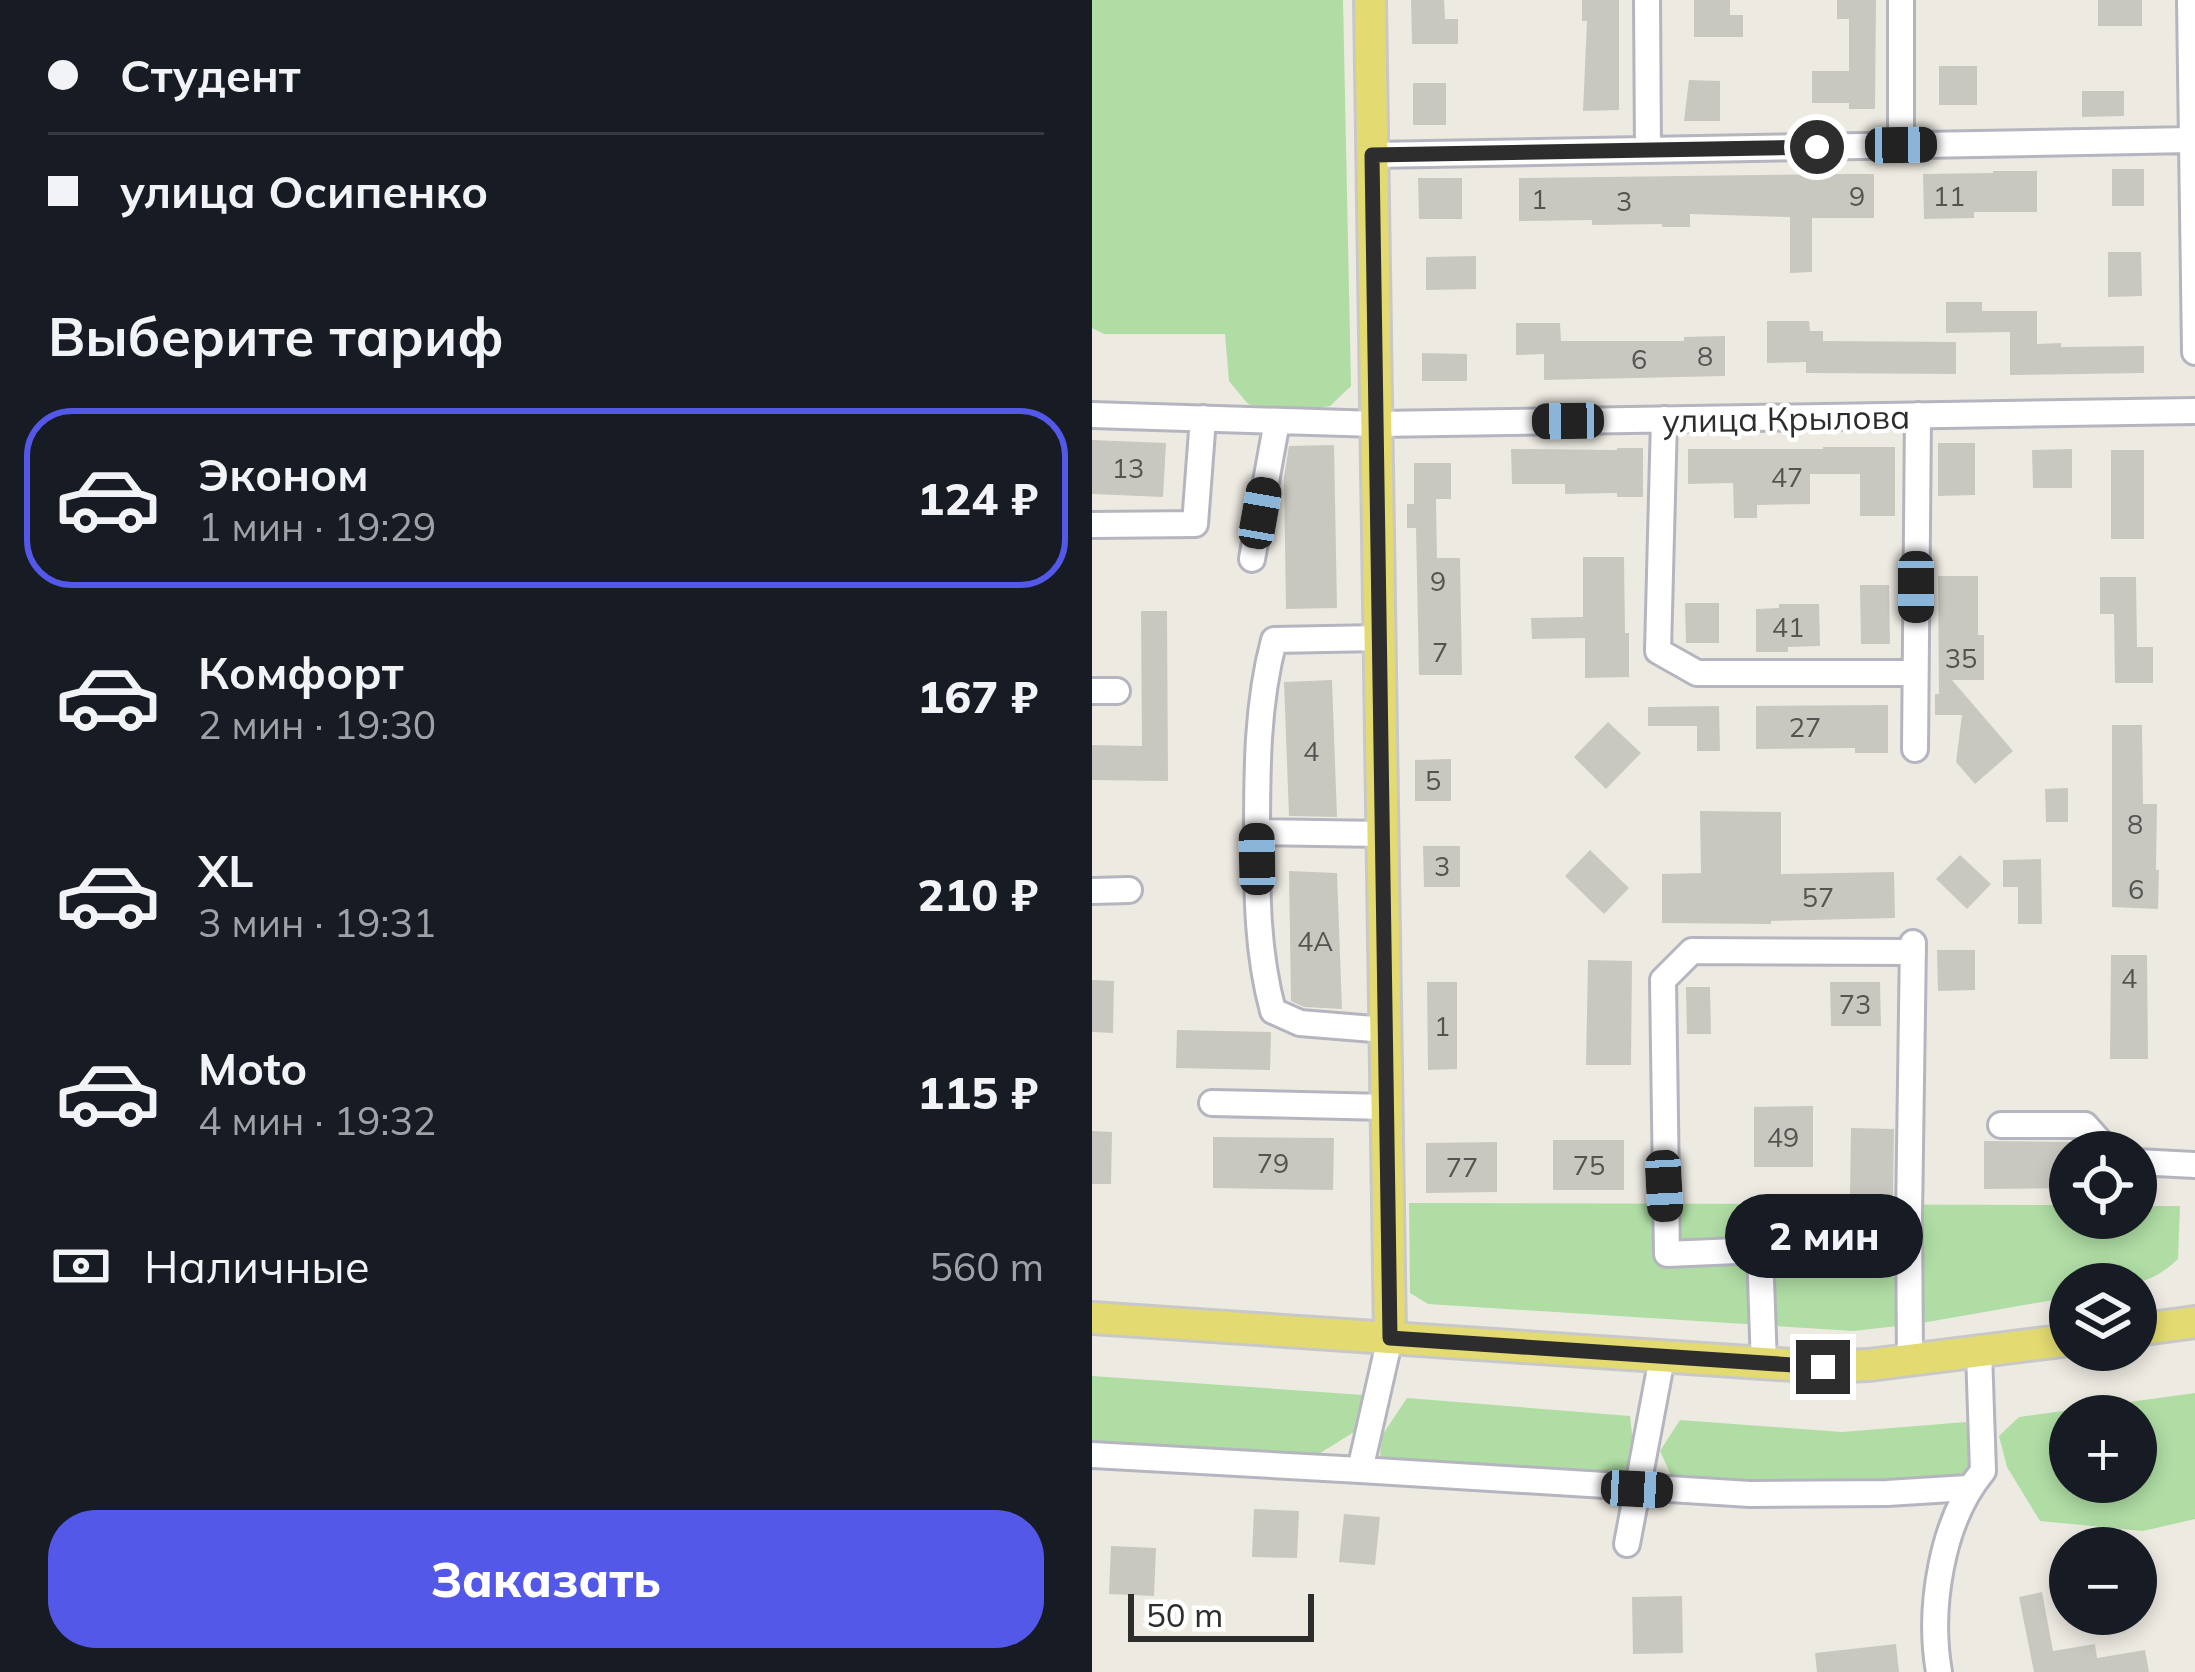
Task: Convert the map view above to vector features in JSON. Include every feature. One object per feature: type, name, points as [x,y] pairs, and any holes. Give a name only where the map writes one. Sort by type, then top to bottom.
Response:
[{"type":"main road","points":[[1370,0],[1390,1338]]},
{"type":"main road","points":[[1092,1318],[1823,1367],[2049,1343]]},
{"type":"main road","points":[[2157,1327],[2195,1322]]},
{"type":"street","points":[[1647,0],[1648,150]]},
{"type":"street","points":[[1901,0],[1901,145]]},
{"type":"street","points":[[2190,0],[2195,352]]},
{"type":"street","points":[[1372,155],[2191,140]]},
{"type":"street","name":"улица Крылова","points":[[1092,415],[1377,424],[2195,411]]},
{"type":"street","points":[[1915,749],[1918,416]]},
{"type":"street","points":[[1092,525],[1195,524],[1203,418]]},
{"type":"street","points":[[1664,419],[1658,651],[1697,673],[1916,673]]},
{"type":"street","points":[[1252,559],[1277,421]]},
{"type":"street","points":[[1380,638],[1274,640],[1263,682],[1257,832],[1262,969],[1273,1011],[1300,1023],[1386,1030]]},
{"type":"street","points":[[1257,832],[1383,834]]},
{"type":"street","points":[[1092,891],[1129,890]]},
{"type":"street","points":[[1764,1365],[1760,1250],[1667,1254],[1663,980],[1692,951],[1913,948],[1910,1360]]},
{"type":"street","points":[[1212,1102],[1387,1107]]},
{"type":"street","points":[[2001,1125],[2085,1125],[2090,1131]]},
{"type":"street","points":[[2157,1163],[2195,1165]]},
{"type":"street","points":[[1831,1218],[1909,1217]]},
{"type":"street","points":[[1360,1470],[1390,1338]]},
{"type":"street","points":[[1939,1672],[1933,1638],[1945,1546],[1968,1488],[1983,1471],[1979,1352]]},
{"type":"street","points":[[1627,1544],[1662,1358]]},
{"type":"street","points":[[1092,1454],[1750,1494],[1968,1488]]},
{"type":"green space","points":[[1092,0],[1343,0],[1351,386],[1330,406],[1281,413],[1248,404],[1229,381],[1225,334],[1104,334],[1092,328]]},
{"type":"green space","points":[[1409,1203],[2049,1205],[2049,1239],[2157,1239],[2157,1206],[2180,1206],[2178,1259],[2157,1274],[2157,1263],[2049,1263],[2049,1301],[1916,1324],[1853,1331],[1428,1304],[1410,1293]]},
{"type":"green space","points":[[1092,1376],[1363,1395],[1354,1432],[1317,1455],[1092,1441]]},
{"type":"green space","points":[[2195,1393],[2195,1519],[2157,1528],[2040,1521],[2007,1467],[1999,1436],[2019,1417],[2049,1413],[2049,1503],[2157,1503],[2157,1398]]},
{"type":"green space","points":[[1407,1398],[1630,1416],[1634,1451],[1629,1476],[1380,1461],[1381,1437]]},
{"type":"green space","points":[[1680,1420],[1842,1432],[1966,1422],[1972,1474],[1910,1497],[1672,1477],[1660,1451]]},
{"type":"building","points":[[1411,0],[1444,0],[1445,19],[1458,19],[1458,44],[1412,44]]},
{"type":"building","points":[[1582,0],[1619,0],[1619,110],[1583,111],[1587,21],[1582,21]]},
{"type":"building","points":[[1694,0],[1730,0],[1730,15],[1743,15],[1743,37],[1694,37]]},
{"type":"building","points":[[1837,0],[1876,0],[1875,109],[1812,103],[1812,71],[1849,71],[1849,19],[1837,19]]},
{"type":"building","points":[[2098,0],[2142,0],[2142,26],[2098,26]]},
{"type":"building","points":[[1939,66],[1977,66],[1977,105],[1939,105]]},
{"type":"building","points":[[1689,80],[1720,81],[1720,121],[1684,121]]},
{"type":"building","points":[[1413,83],[1446,83],[1446,125],[1413,125]]},
{"type":"building","points":[[2082,91],[2124,91],[2124,116],[2082,117]]},
{"type":"building","points":[[2112,169],[2144,169],[2144,206],[2112,206]]},
{"type":"building","points":[[2037,171],[2037,212],[1974,212],[1974,218],[1924,219],[1923,174]]},
{"type":"building","points":[[1874,174],[1874,218],[1812,218],[1812,272],[1790,273],[1790,217],[1690,214],[1690,227],[1519,221],[1519,178]]},
{"type":"building","points":[[1418,178],[1462,178],[1462,219],[1419,219]]},
{"type":"building","points":[[2108,252],[2141,252],[2142,296],[2108,297]]},
{"type":"building","points":[[1476,256],[1476,289],[1426,290],[1426,257]]},
{"type":"building","points":[[1946,302],[1982,302],[1982,311],[2037,311],[2037,344],[2144,346],[2144,373],[2010,375],[2010,332],[1946,333]]},
{"type":"building","points":[[1767,321],[1809,321],[1810,331],[1823,331],[1823,341],[1956,342],[1956,374],[1806,373],[1806,362],[1767,363]]},
{"type":"building","points":[[1516,323],[1560,323],[1561,341],[1684,341],[1684,337],[1725,336],[1725,376],[1544,380],[1544,354],[1516,355]]},
{"type":"building","points":[[1422,353],[1467,354],[1467,381],[1422,381]]},
{"type":"building","points":[[1092,440],[1166,443],[1163,497],[1092,494]]},
{"type":"building","points":[[1938,443],[1975,443],[1975,495],[1938,496]]},
{"type":"building","points":[[1334,445],[1337,608],[1286,609],[1284,477],[1289,446]]},
{"type":"building","points":[[1895,447],[1895,516],[1860,516],[1860,474],[1810,474],[1810,504],[1757,505],[1757,518],[1734,518],[1733,483],[1688,484],[1688,449]]},
{"type":"building","points":[[1643,448],[1643,497],[1565,494],[1565,484],[1512,484],[1511,449]]},
{"type":"building","points":[[2072,449],[2072,488],[2033,488],[2032,450]]},
{"type":"building","points":[[2111,450],[2144,450],[2144,539],[2111,539]]},
{"type":"building","points":[[1414,463],[1451,463],[1451,499],[1436,499],[1437,558],[1460,558],[1462,675],[1419,675],[1416,528],[1407,528],[1407,504],[1414,504]]},
{"type":"building","points":[[1583,557],[1624,557],[1629,677],[1585,678],[1585,638],[1532,639],[1531,618],[1583,617]]},
{"type":"building","points":[[1938,576],[1978,576],[1984,680],[1952,680],[2013,751],[1975,784],[1956,762],[1962,715],[1935,715]]},
{"type":"building","points":[[2100,577],[2136,577],[2137,647],[2153,647],[2153,683],[2115,683],[2114,614],[2100,614]]},
{"type":"building","points":[[1860,585],[1889,585],[1890,644],[1861,644]]},
{"type":"building","points":[[1685,603],[1719,603],[1719,643],[1686,643]]},
{"type":"building","points":[[1779,604],[1819,604],[1820,646],[1756,652],[1756,609],[1779,608]]},
{"type":"building","points":[[1141,611],[1167,611],[1168,781],[1092,780],[1092,745],[1142,746]]},
{"type":"building","points":[[1332,680],[1337,817],[1289,816],[1284,682]]},
{"type":"building","points":[[1888,705],[1888,753],[1855,753],[1855,748],[1756,749],[1756,706]]},
{"type":"building","points":[[1719,706],[1720,751],[1697,751],[1697,726],[1648,726],[1648,707]]},
{"type":"building","points":[[1608,722],[1641,753],[1606,789],[1574,757]]},
{"type":"building","points":[[2112,725],[2142,725],[2143,804],[2157,804],[2158,909],[2112,907]]},
{"type":"building","points":[[1451,759],[1451,801],[1415,801],[1415,760]]},
{"type":"building","points":[[2068,788],[2068,822],[2046,822],[2045,789]]},
{"type":"building","points":[[1700,811],[1781,812],[1781,874],[1894,872],[1895,918],[1662,923],[1662,874],[1701,873]]},
{"type":"building","points":[[1423,846],[1460,846],[1460,887],[1424,887]]},
{"type":"building","points":[[1590,850],[1629,888],[1604,914],[1565,876]]},
{"type":"building","points":[[1960,855],[1991,884],[1967,909],[1936,879]]},
{"type":"building","points":[[2041,859],[2042,924],[2018,924],[2018,887],[2003,887],[2003,860]]},
{"type":"building","points":[[1289,871],[1337,873],[1342,1009],[1304,1007],[1291,1001]]},
{"type":"building","points":[[1937,950],[1975,950],[1975,990],[1938,991]]},
{"type":"building","points":[[2111,955],[2147,955],[2148,1059],[2110,1059]]},
{"type":"building","points":[[1588,960],[1632,961],[1631,1065],[1586,1065]]},
{"type":"building","points":[[1092,980],[1114,981],[1113,1033],[1092,1032]]},
{"type":"building","points":[[1427,982],[1457,982],[1457,1069],[1428,1070]]},
{"type":"building","points":[[1830,982],[1880,982],[1881,1026],[1831,1026]]},
{"type":"building","points":[[1686,987],[1710,987],[1711,1034],[1687,1034]]},
{"type":"building","points":[[1177,1030],[1271,1032],[1270,1070],[1176,1068]]},
{"type":"building","points":[[1813,1106],[1813,1167],[1754,1167],[1754,1107]]},
{"type":"building","points":[[1851,1128],[1894,1129],[1893,1196],[1850,1195]]},
{"type":"building","points":[[1092,1131],[1112,1132],[1111,1184],[1092,1184]]},
{"type":"building","points":[[1213,1137],[1334,1138],[1333,1190],[1213,1188]]},
{"type":"building","points":[[1553,1140],[1624,1140],[1624,1190],[1553,1190]]},
{"type":"building","points":[[1984,1141],[2049,1142],[2049,1188],[1984,1189]]},
{"type":"building","points":[[1497,1142],[1497,1192],[1426,1193],[1426,1143]]},
{"type":"building","points":[[1254,1509],[1299,1511],[1297,1558],[1252,1557]]},
{"type":"building","points":[[1344,1514],[1380,1517],[1375,1565],[1339,1562]]},
{"type":"building","points":[[1111,1546],[1156,1548],[1154,1596],[1109,1594]]},
{"type":"building","points":[[2042,1592],[2053,1651],[2095,1644],[2097,1658],[2145,1650],[2149,1672],[2034,1672],[2019,1597]]},
{"type":"building","points":[[1682,1596],[1683,1653],[1633,1654],[1632,1597]]},
{"type":"building","points":[[1896,1644],[1899,1672],[1817,1672],[1815,1653]]},
{"type":"route","points":[[1817,147],[1372,155],[1390,1338],[1823,1367]]}]
